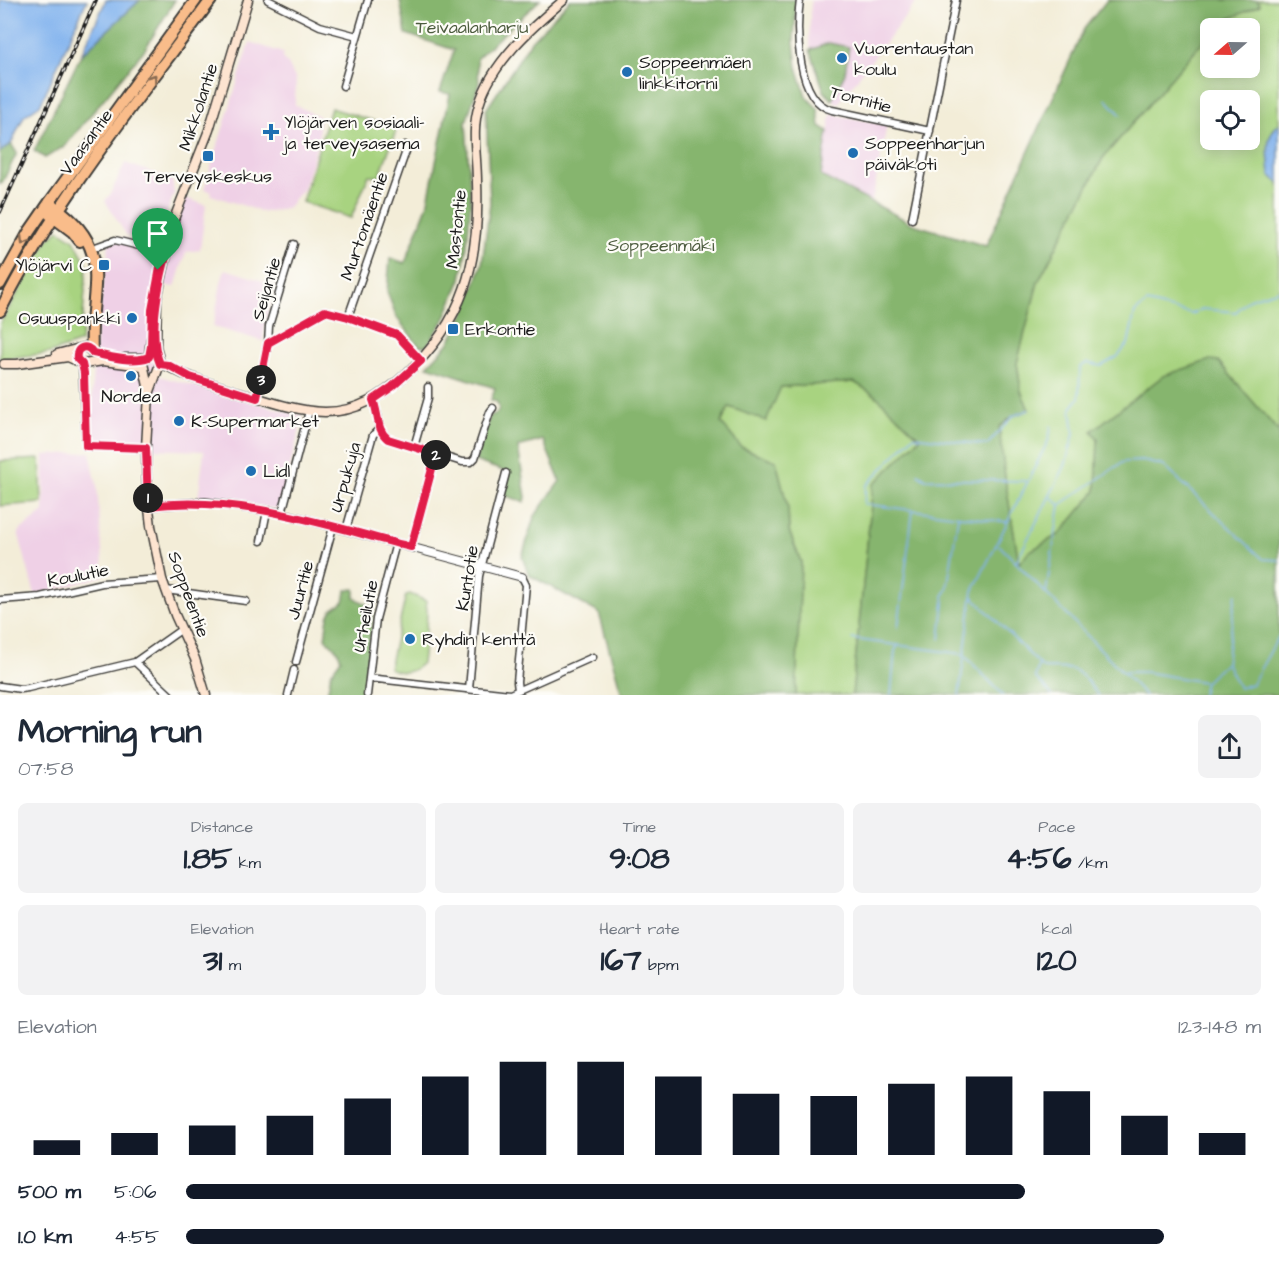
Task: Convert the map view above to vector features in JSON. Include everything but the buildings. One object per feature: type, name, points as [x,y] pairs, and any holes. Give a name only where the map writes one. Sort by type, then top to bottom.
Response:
[{"type":"highway","name":"Vaasantie","points":[[0,284],[196,0]]},
{"type":"highway","name":"Vaasantie","points":[[0,310],[51,210],[211,0]]},
{"type":"highway","points":[[51,210],[89,249],[92,274],[85,355]]},
{"type":"main road","name":"Mikkolantie","points":[[152,364],[156,346],[156,310],[165,252],[209,130],[248,0]]},
{"type":"main road","name":"Mastontie","points":[[2,364],[85,355],[121,358],[152,364],[257,398],[309,411],[345,410],[373,400],[392,387],[421,361],[448,326],[460,301],[468,277],[477,224],[475,126],[481,97],[492,76],[514,48],[564,0]]},
{"type":"main road","name":"Soppeentie","points":[[152,364],[146,448],[148,506],[162,579],[195,659],[206,695]]},
{"type":"street","points":[[268,0],[320,26],[357,36]]},
{"type":"street","points":[[343,86],[368,0]]},
{"type":"street","name":"Tornitie","points":[[800,0],[798,30],[801,61],[808,86],[819,104],[831,110],[930,131]]},
{"type":"street","points":[[912,219],[956,0]]},
{"type":"street","name":"Murtomäentie","points":[[348,317],[407,149],[405,145]]},
{"type":"street","points":[[89,249],[115,240],[165,252]]},
{"type":"street","name":"Seijantie","points":[[268,343],[269,326],[294,244]]},
{"type":"street","points":[[257,398],[268,343],[325,311],[397,335],[421,361]]},
{"type":"street","points":[[85,355],[86,446],[146,448]]},
{"type":"street","points":[[414,447],[428,398],[428,387]]},
{"type":"street","name":"Urpukuja","points":[[346,530],[373,435],[379,429],[373,400]]},
{"type":"street","points":[[379,429],[388,439],[462,462],[471,462],[475,458],[490,411],[493,408]]},
{"type":"street","points":[[282,513],[309,411]]},
{"type":"street","points":[[411,547],[436,454]]},
{"type":"street","name":"Kuntotie","points":[[469,689],[479,576],[506,473]]},
{"type":"street","points":[[148,506],[205,502],[282,513],[522,577],[526,585],[518,690]]},
{"type":"street","points":[[261,541],[267,511]]},
{"type":"street","name":"Juuritie","points":[[296,662],[333,527]]},
{"type":"street","name":"Urheilutie","points":[[368,695],[376,619],[396,543]]},
{"type":"street","name":"Koulutie","points":[[0,600],[40,597],[102,583],[162,579]]},
{"type":"street","points":[[166,590],[246,602]]},
{"type":"street","points":[[0,686],[28,688],[135,662],[182,629]]},
{"type":"street","points":[[369,678],[510,694],[593,657]]},
{"type":"street","points":[[135,662],[170,695]]},
{"type":"street","points":[[288,695],[294,670]]},
{"type":"shaded area","name":"Vuorentaustan koulu","points":[[811,0],[918,0],[838,104],[824,91],[814,65],[809,41]]},
{"type":"shaded area","name":"Ylöjärven sosiaali- ja terveysasema","points":[[250,42],[283,53],[282,58],[288,64],[296,80],[295,105],[319,116],[319,138],[303,190],[289,207],[280,210],[263,212],[211,195],[212,192],[204,189]]},
{"type":"shaded area","name":"Soppeenharjun päiväkoti","points":[[831,114],[887,125],[872,202],[821,176]]},
{"type":"shaded area","points":[[125,163],[172,179],[174,194],[155,242],[127,236],[105,201]]},
{"type":"shaded area","points":[[180,196],[206,205],[200,250],[186,252],[175,287],[162,285],[157,341],[159,376],[303,416],[279,509],[198,499],[204,451],[93,447],[92,383],[110,237],[161,247]]},
{"type":"shaded area","points":[[225,269],[276,285],[265,323],[263,341],[213,327]]},
{"type":"shaded area","points":[[90,452],[97,486],[104,576],[35,595],[18,532],[44,512],[44,455]]},
{"type":"green space","points":[[140,0],[175,0],[145,49],[65,146],[45,158],[34,151],[81,55]]},
{"type":"green space","name":"Teivaalanharju","points":[[400,0],[540,0],[477,58],[479,83],[466,122],[471,202],[467,245],[461,279],[444,320],[427,346],[419,346],[397,318],[387,292],[390,258],[405,263],[427,206],[450,94],[440,92],[454,50],[406,34]]},
{"type":"green space","name":"Soppeenmäki","points":[[570,0],[796,0],[794,42],[797,67],[806,96],[818,109],[820,126],[828,131],[821,176],[913,224],[986,246],[1084,29],[1107,0],[1257,0],[1260,5],[1231,18],[1200,18],[1200,45],[1103,158],[1038,282],[1017,363],[1021,391],[1029,410],[1013,416],[999,427],[1019,563],[1030,551],[1060,534],[1096,491],[1098,439],[1092,431],[1163,376],[1210,360],[1218,361],[1279,432],[1279,695],[852,695],[873,485],[920,438],[875,395],[854,382],[781,387],[766,421],[729,407],[721,423],[741,447],[776,461],[788,508],[789,531],[801,562],[796,695],[622,695],[599,613],[529,575],[522,557],[534,517],[560,481],[543,440],[518,447],[525,502],[503,495],[509,473],[475,461],[490,416],[497,413],[499,408],[497,402],[491,400],[495,388],[427,366],[448,344],[466,310],[482,264],[490,203],[486,110],[531,41]]},
{"type":"green space","points":[[1257,0],[1279,0],[1279,124],[1273,129],[1270,175],[1279,183],[1279,432],[1218,361],[1098,439],[1096,491],[1060,534],[1030,551],[1019,564],[999,427],[1013,416],[1029,410],[1021,391],[1017,363],[1038,282],[1103,158],[1200,45],[1200,78],[1260,78],[1260,18],[1231,18],[1260,5]]},
{"type":"green space","points":[[829,43],[849,47],[845,73],[832,100],[824,91],[810,50]]},
{"type":"green space","points":[[331,108],[397,128],[379,177],[369,175],[351,218],[302,202]]},
{"type":"green space","points":[[11,144],[17,153],[0,184],[0,152]]},
{"type":"green space","points":[[59,230],[74,240],[87,264],[81,342],[50,353],[0,359],[0,324],[48,240]]},
{"type":"green space","points":[[854,382],[875,395],[920,438],[873,485],[852,695],[796,695],[801,562],[789,531],[788,508],[776,461],[741,447],[721,424],[729,407],[780,387]]},
{"type":"green space","points":[[40,459],[42,503],[0,506],[0,461]]},
{"type":"green space","points":[[355,589],[355,598],[374,608],[363,695],[327,695],[331,673],[341,659],[337,650],[325,638],[328,618],[331,611],[344,601],[346,590]]},
{"type":"green space","name":"Ryhdin kenttä","points":[[410,594],[426,601],[426,629],[422,663],[410,671],[402,672],[389,668],[406,595]]},
{"type":"water","points":[[0,0],[87,0],[40,105],[24,116],[11,144],[0,152]]},
{"type":"water","points":[[106,0],[140,0],[81,55]]},
{"type":"water","points":[[1279,124],[1279,183],[1270,175],[1268,147],[1271,135]]},
{"type":"waterway","points":[[1106,99],[1121,115]]},
{"type":"waterway","points":[[1016,562],[1065,466],[1074,434],[1071,408],[1079,398],[1080,367],[1087,363],[1101,366],[1117,357],[1128,344],[1135,312],[1147,303],[1192,314],[1202,309],[1236,312],[1249,299],[1279,290]]},
{"type":"waterway","points":[[1008,522],[864,504],[866,486],[913,436],[987,445],[1013,416],[1029,410]]},
{"type":"waterway","points":[[959,695],[973,591],[1049,439],[1051,426]]},
{"type":"waterway","points":[[1060,505],[1123,462],[1143,461],[1164,466],[1263,559],[1279,560]]},
{"type":"waterway","points":[[918,474],[926,479],[1026,481]]},
{"type":"waterway","points":[[1046,592],[1060,505],[1051,497]]},
{"type":"waterway","points":[[898,628],[913,510]]},
{"type":"waterway","points":[[940,639],[943,596],[947,590],[958,517]]},
{"type":"waterway","points":[[999,545],[1145,695]]},
{"type":"waterway","points":[[1202,695],[1205,682],[1226,663],[1236,594]]},
{"type":"waterway","points":[[972,596],[1043,668],[1074,670],[1084,677],[1098,695]]},
{"type":"waterway","points":[[1226,663],[1239,688],[1252,684],[1279,636]]},
{"type":"waterway","points":[[852,639],[963,654],[1003,695]]},
{"type":"waterway","points":[[891,695],[895,650],[898,646]]},
{"type":"waterway","points":[[1039,664],[1035,677],[1052,695]]},
{"type":"waterway","points":[[1123,672],[1145,672],[1204,682]]},
{"type":"railway","points":[[0,212],[96,0]]},
{"type":"place","name":"Vuorentaustan koulu","points":[[842,58]]},
{"type":"place","name":"Soppeenmäen linkkitorni","points":[[627,72]]},
{"type":"place","name":"Ylöjärven sosiaali- ja terveysasema","points":[[271,132]]},
{"type":"place","name":"Soppeenharjun päiväkoti","points":[[853,153]]},
{"type":"place","name":"Terveyskeskus","points":[[208,156]]},
{"type":"place","name":"Ylöjärvi C","points":[[104,265]]},
{"type":"place","name":"Osuuspankki","points":[[132,318]]},
{"type":"place","name":"Erkontie","points":[[453,329]]},
{"type":"place","name":"Nordea","points":[[131,376]]},
{"type":"place","name":"K-Supermarket","points":[[179,421]]},
{"type":"place","name":"Lidl","points":[[251,471]]},
{"type":"place","name":"Ryhdin kenttä","points":[[410,639]]},
{"type":"route","points":[[163,252],[167,253],[156,310],[156,346],[160,364],[168,365],[190,377],[257,398],[268,343],[322,312],[329,311],[348,317],[400,338],[421,361],[392,387],[373,400],[379,429],[383,435],[388,439],[436,454],[411,547],[282,513],[253,508],[205,502],[148,506],[146,448],[86,446],[84,373],[82,364],[76,358],[77,352],[87,347],[93,353],[108,356],[149,357],[152,310],[158,270],[163,252]]}]
